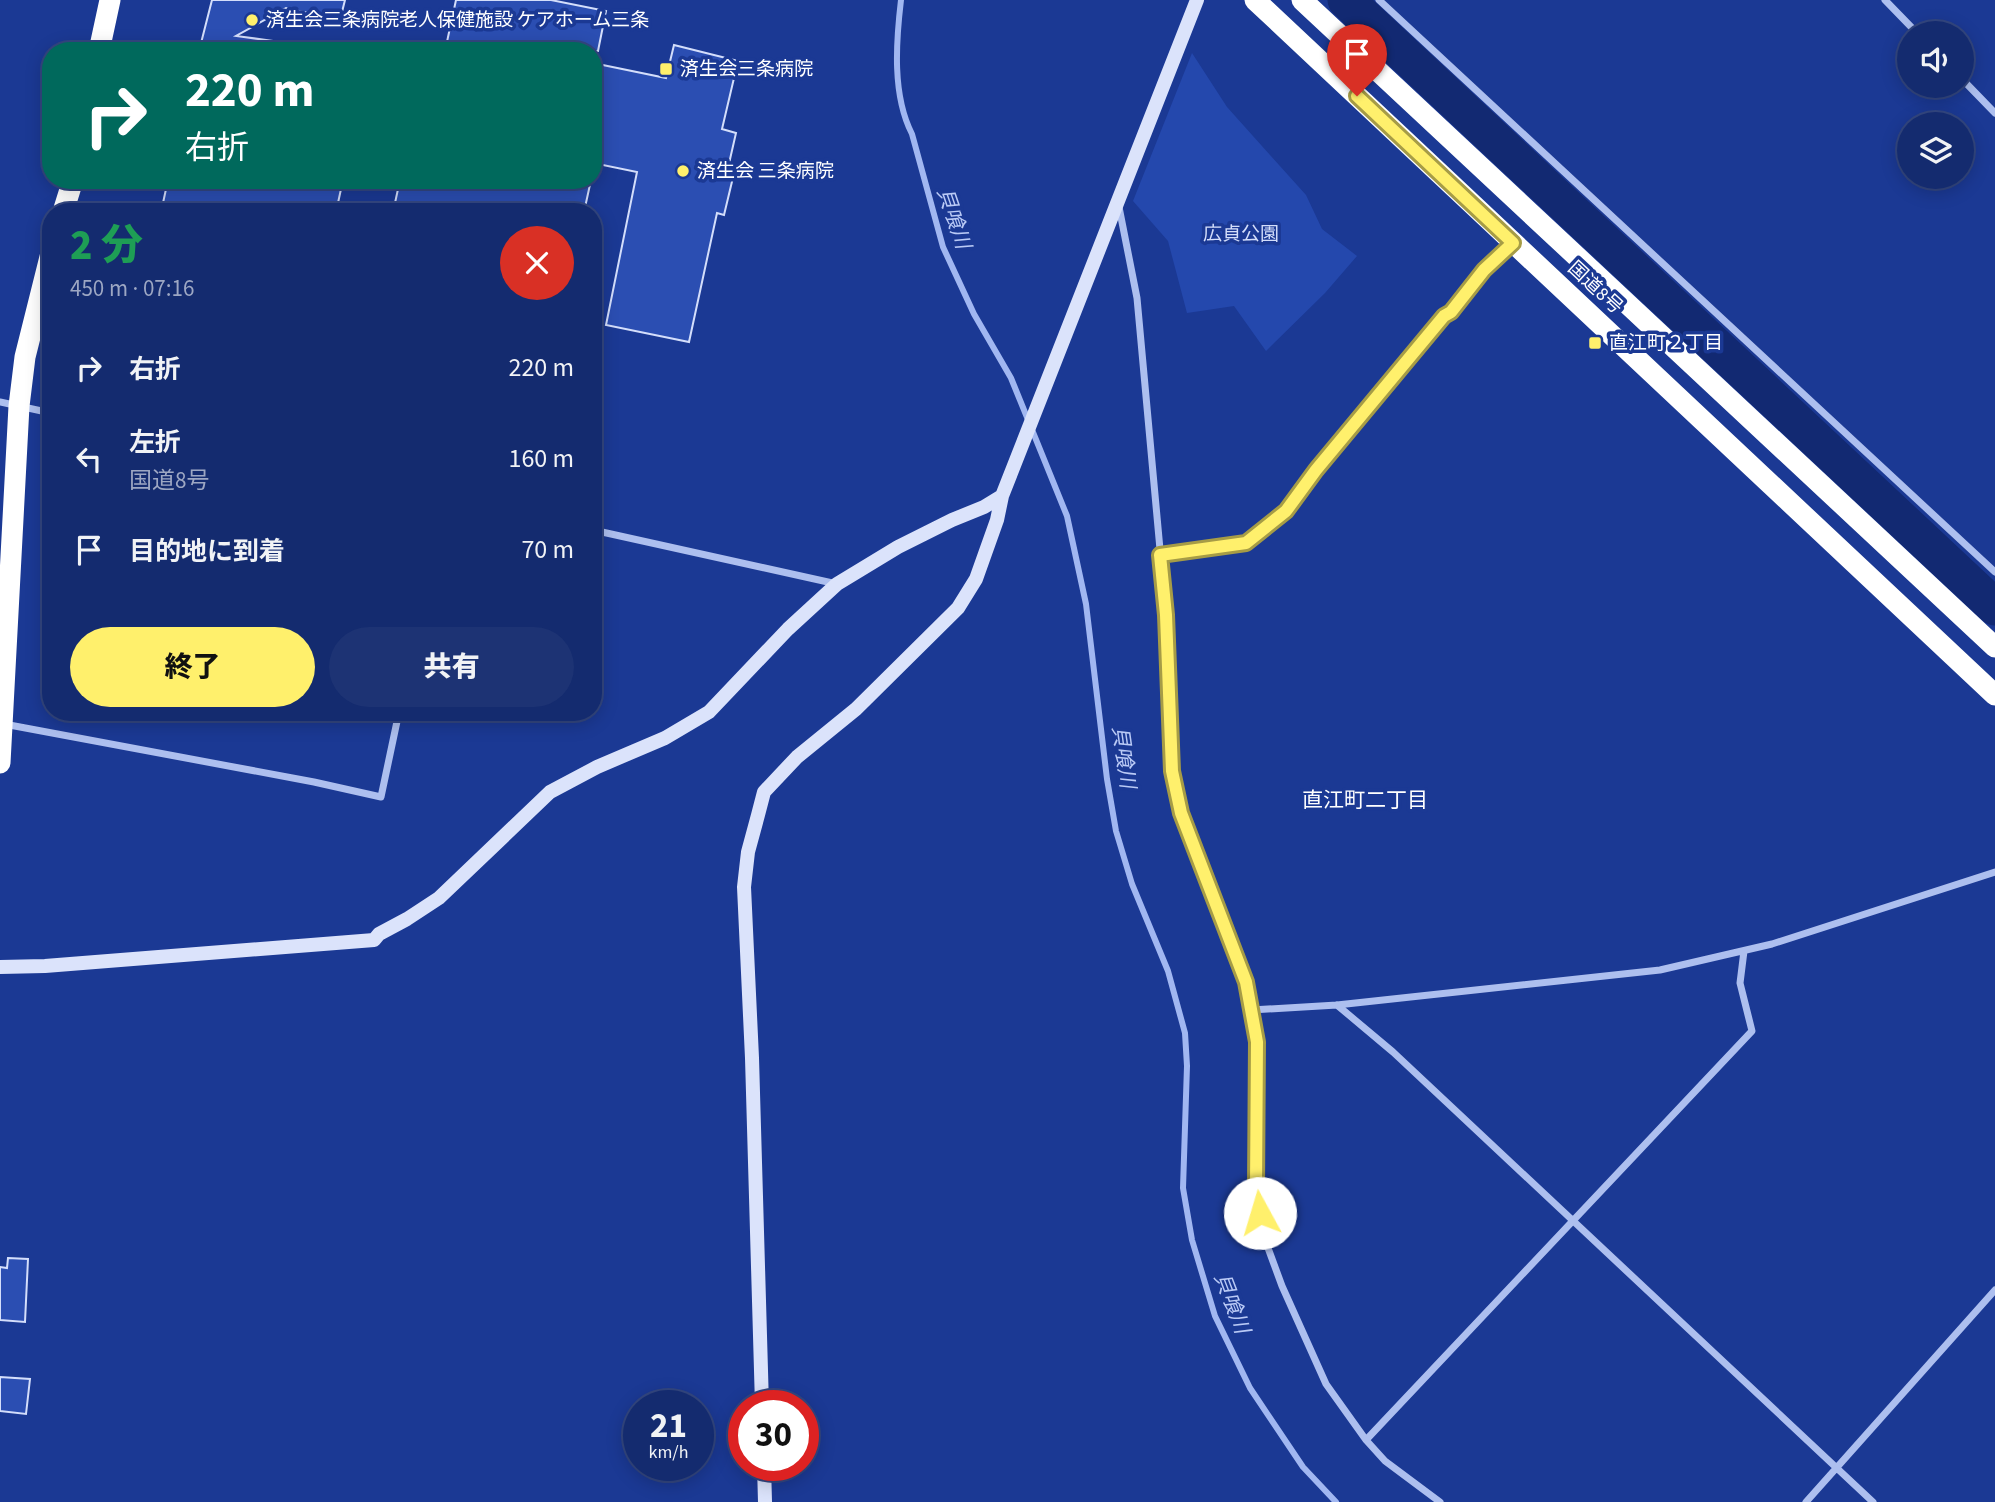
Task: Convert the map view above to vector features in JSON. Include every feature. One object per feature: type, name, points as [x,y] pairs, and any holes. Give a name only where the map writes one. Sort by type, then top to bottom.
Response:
[{"type":"highway","points":[[101,42],[110,0]]},
{"type":"highway","name":"国道8号","points":[[1255,0],[1995,695]]},
{"type":"highway","name":"国道8号","points":[[1301,0],[1995,647]]},
{"type":"highway","points":[[0,763],[9,404],[25,357],[42,289]]},
{"type":"street","points":[[762,1390],[744,887],[748,852],[764,792],[797,757],[856,709],[958,608],[976,579],[1004,493],[1058,351],[1197,0]]},
{"type":"street","points":[[1379,0],[1995,572]]},
{"type":"street","points":[[1885,0],[1905,21]]},
{"type":"street","points":[[1974,91],[1995,113]]},
{"type":"street","points":[[1118,200],[1137,298],[1166,615],[1172,771],[1181,813],[1246,982],[1257,1042],[1256,1188],[1264,1237],[1282,1286],[1326,1384],[1366,1440],[1385,1461],[1440,1502]]},
{"type":"street","points":[[1160,555],[1246,543],[1286,511],[1316,470],[1444,316],[1451,312],[1484,270],[1513,243]]},
{"type":"street","points":[[9,404],[42,411]]},
{"type":"street","points":[[0,967],[45,966],[374,940],[379,934],[439,898],[550,792],[597,767],[665,738],[709,712],[788,629],[837,584],[898,547],[984,507],[1004,493]]},
{"type":"street","points":[[602,532],[837,584]]},
{"type":"street","points":[[3,723],[382,797],[397,721]]},
{"type":"street","points":[[1251,1010],[1337,1005],[1660,970],[1744,951],[1886,909],[1995,872]]},
{"type":"street","points":[[1366,1440],[1752,1031],[1740,983],[1744,951]]},
{"type":"street","points":[[1337,1005],[1394,1052],[1873,1502]]},
{"type":"street","points":[[1806,1502],[1995,1290]]},
{"type":"street","points":[[764,1481],[765,1502]]},
{"type":"green space","name":"広貞公園","points":[[1192,53],[1227,107],[1306,195],[1322,229],[1357,256],[1325,293],[1266,351],[1234,306],[1187,313],[1168,241],[1133,201]]},
{"type":"building","name":"済生会三条病院老人保健施設 ケアホーム三条","points":[[212,0],[345,0],[340,20],[286,8],[236,36],[274,42],[201,42]]},
{"type":"building","points":[[456,0],[551,0],[606,11],[600,42],[447,42]]},
{"type":"building","name":"済生会 三条病院","points":[[674,45],[738,61],[722,129],[736,133],[728,168],[735,169],[724,215],[717,213],[689,342],[606,325],[637,172],[602,165],[602,65],[666,78]]},
{"type":"building","points":[[166,189],[341,189],[338,203],[163,203]]},
{"type":"building","points":[[398,189],[589,189],[586,203],[395,203]]},
{"type":"building","points":[[8,1258],[28,1259],[25,1322],[0,1320],[0,1267],[7,1268]]},
{"type":"building","points":[[0,1377],[30,1379],[26,1414],[0,1411]]},
{"type":"waterway","name":"貝喰川","points":[[901,0],[897,51],[898,86],[943,247],[974,314],[1011,378],[1067,516],[1086,604],[1107,779],[1116,831],[1132,884],[1168,971],[1185,1033],[1187,1066],[1183,1188],[1192,1240],[1215,1316],[1250,1388],[1303,1467],[1336,1502]]},
{"type":"waterway","points":[[1346,0],[1995,607]]},
{"type":"place","name":"済生会三条病院老人保健施設 ケアホーム三条","points":[[252,20]]},
{"type":"place","name":"済生会三条病院","points":[[666,69]]},
{"type":"place","name":"済生会 三条病院","points":[[683,171]]},
{"type":"place","name":"直江町２丁目","points":[[1595,343]]},
{"type":"district","name":"直江町二丁目","points":[[1365,800]]},
{"type":"route","points":[[1260,1213],[1256,1188],[1257,1042],[1246,982],[1181,813],[1172,771],[1166,615],[1160,555],[1246,543],[1286,511],[1316,470],[1444,316],[1451,312],[1484,270],[1513,243],[1357,96]]}]
